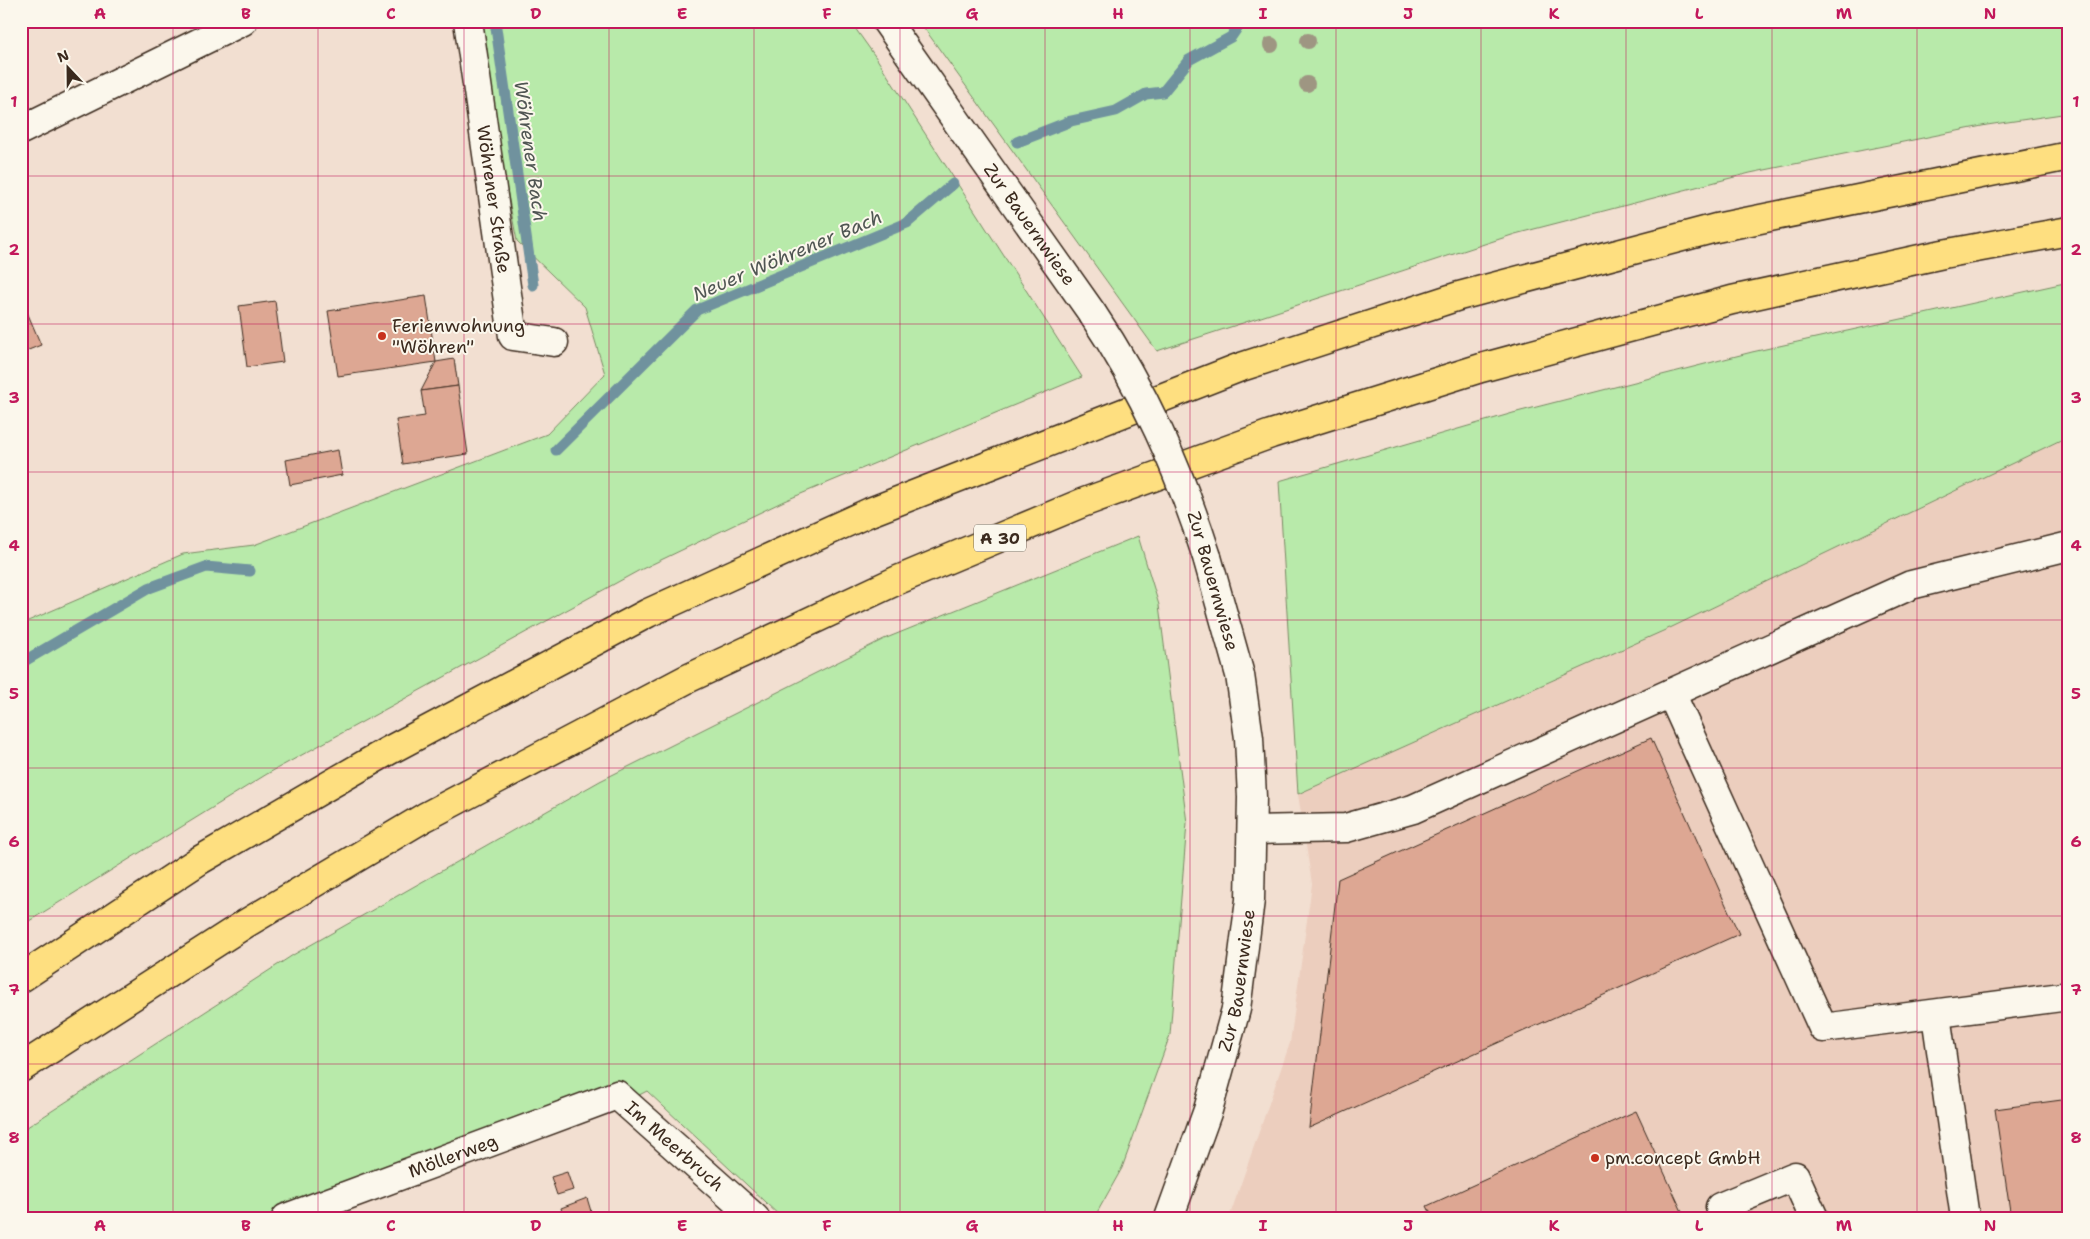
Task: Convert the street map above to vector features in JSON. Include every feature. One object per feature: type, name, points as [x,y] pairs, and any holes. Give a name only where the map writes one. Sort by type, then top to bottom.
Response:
[{"type":"highway","points":[[21,978],[200,860],[388,751],[648,613],[870,512],[1238,368],[1459,296],[1716,228],[2069,156]]},
{"type":"highway","name":"A 30","points":[[21,1068],[245,924],[425,817],[687,679],[898,580],[1082,503],[1270,434],[1481,368],[1732,300],[1943,254],[2069,231]]},
{"type":"street","points":[[21,130],[243,21]]},
{"type":"street","name":"Wöhrener Straße","points":[[468,21],[513,336],[554,342]]},
{"type":"street","name":"Zur Bauernwiese","points":[[886,21],[1121,356],[1161,432],[1190,504],[1240,675],[1249,738],[1253,830],[1250,900],[1236,1009],[1208,1110],[1169,1218]]},
{"type":"street","points":[[1253,830],[1346,828],[1413,809],[1911,585],[2069,546]]},
{"type":"street","points":[[1671,693],[1823,1028],[1936,1015],[2069,996]]},
{"type":"street","points":[[1936,1015],[1965,1218]]},
{"type":"street","name":"Möllerweg","points":[[286,1218],[617,1095]]},
{"type":"street","name":"Im Meerbruch","points":[[617,1095],[755,1218]]},
{"type":"street","points":[[1720,1207],[1795,1176],[1814,1218]]},
{"type":"shaded area","points":[[2069,436],[2069,1218],[1229,1218],[1290,1043],[1312,884],[1298,794],[1672,627]]},
{"type":"green space","points":[[482,21],[850,21],[877,59],[1082,377],[784,501],[638,571],[267,774],[21,926],[21,624],[183,554],[254,545],[547,434],[605,374],[585,307],[517,241],[498,144]]},
{"type":"green space","points":[[919,21],[2069,21],[2069,113],[1987,125],[1750,173],[1515,234],[1157,351]]},
{"type":"green space","points":[[2069,282],[2069,436],[1672,627],[1298,794],[1279,481],[1513,413],[1752,352]]},
{"type":"green space","points":[[1138,536],[1159,605],[1187,823],[1170,1035],[1122,1168],[1094,1218],[782,1218],[647,1091],[612,1109],[320,1218],[21,1218],[21,1131],[293,955],[600,781],[884,639]]},
{"type":"building","name":"Ferienwohnung \"Wöhren\"","points":[[426,296],[436,362],[338,376],[328,311]]},
{"type":"building","points":[[275,301],[283,362],[247,367],[239,306]]},
{"type":"building","points":[[27,312],[41,345],[26,351],[21,339],[21,314]]},
{"type":"building","points":[[454,359],[458,386],[421,391],[436,362]]},
{"type":"building","points":[[458,386],[468,454],[403,464],[396,420],[425,416],[421,391]]},
{"type":"building","points":[[338,450],[342,475],[290,485],[286,460]]},
{"type":"building","points":[[1651,738],[1739,934],[1309,1128],[1338,879]]},
{"type":"building","points":[[2069,1099],[2069,1218],[2011,1218],[1995,1109]]},
{"type":"building","name":"pm.concept GmbH","points":[[1636,1111],[1685,1218],[1433,1218],[1427,1206]]},
{"type":"building","points":[[567,1172],[573,1190],[557,1195],[551,1177]]},
{"type":"building","points":[[587,1198],[593,1218],[564,1218],[561,1208]]},
{"type":"waterway","name":"Wöhrener Bach","points":[[495,21],[533,285]]},
{"type":"waterway","name":"Neuer Wöhrener Bach","points":[[1017,142],[1071,121],[1116,111],[1146,94],[1163,92],[1189,60],[1231,37],[1242,21]]},
{"type":"waterway","name":"Neuer Wöhrener Bach","points":[[556,450],[697,310],[907,223],[953,184]]},
{"type":"waterway","name":"Neuer Wöhrener Bach","points":[[21,663],[149,588],[206,567],[250,571]]},
{"type":"place","name":"Ferienwohnung \"Wöhren\"","points":[[382,336]]},
{"type":"place","name":"pm.concept GmbH","points":[[1595,1158]]}]
